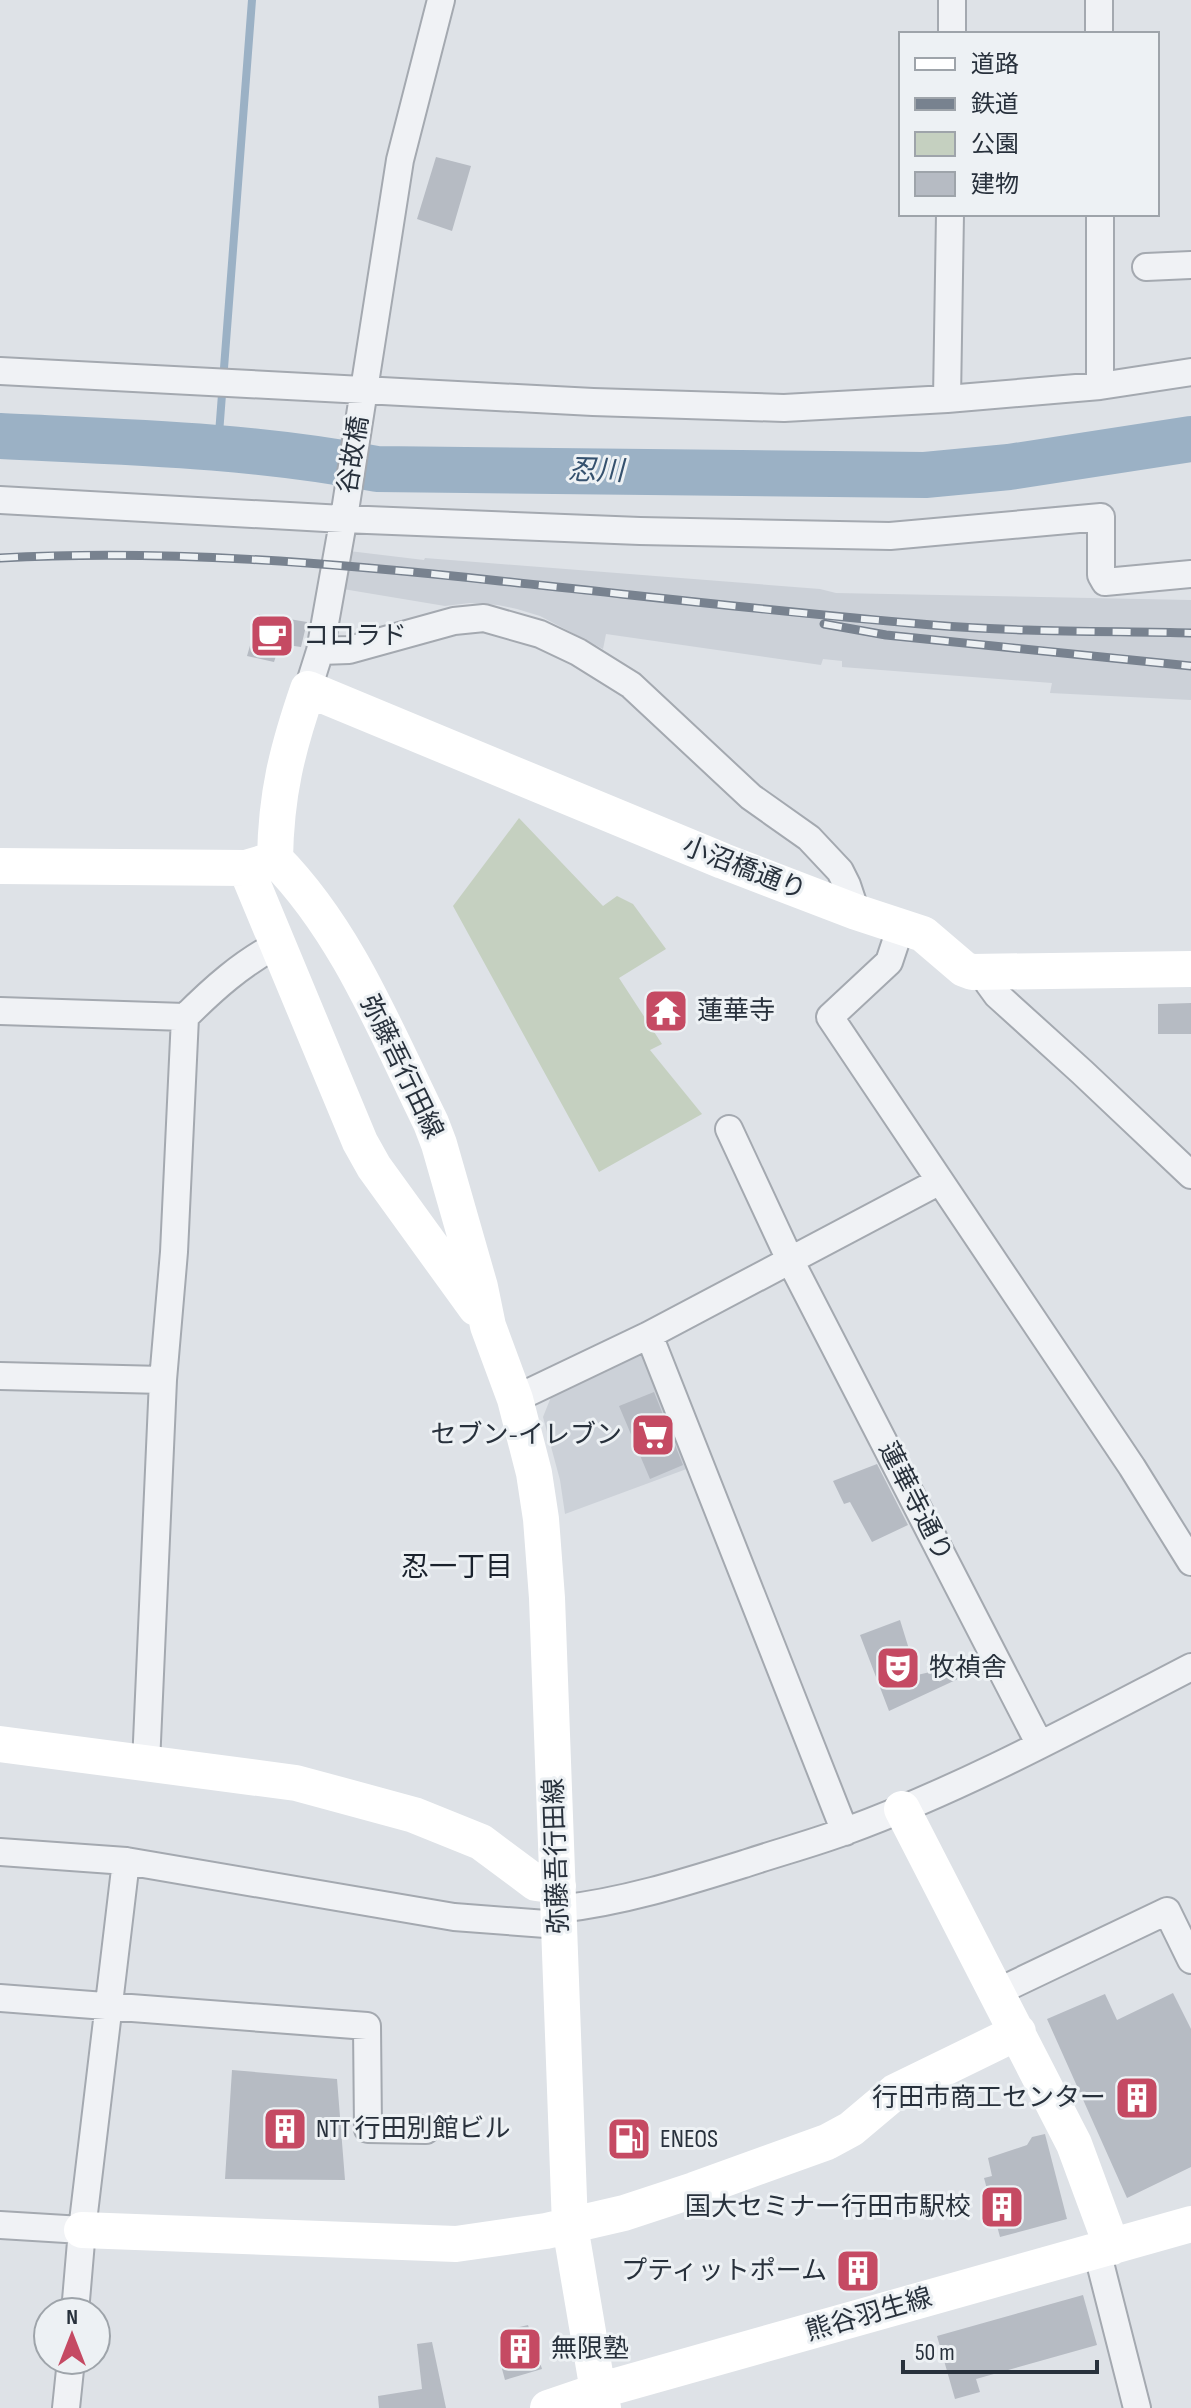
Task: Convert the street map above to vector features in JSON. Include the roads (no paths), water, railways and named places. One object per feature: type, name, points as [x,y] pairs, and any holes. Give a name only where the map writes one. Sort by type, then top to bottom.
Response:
[{"type":"street","name":"谷故橋","points":[[308,689],[320,651],[344,515],[400,160],[441,0]]},
{"type":"street","points":[[952,0],[952,32]]},
{"type":"street","points":[[1099,0],[1099,32]]},
{"type":"street","points":[[947,399],[950,216]]},
{"type":"street","points":[[1100,216],[1100,386]]},
{"type":"street","points":[[1146,267],[1191,265]]},
{"type":"street","points":[[0,371],[364,394],[784,408],[1100,386],[1191,372]]},
{"type":"street","points":[[0,500],[640,531],[890,536],[1101,517],[1101,575],[1105,582],[1191,574]]},
{"type":"street","points":[[320,651],[349,650],[441,624],[484,618],[540,634],[578,652],[631,685],[751,797],[809,838],[840,871],[856,912]]},
{"type":"street","points":[[0,866],[260,864],[276,816],[289,746],[308,689]]},
{"type":"street","name":"小沼橋通り","points":[[308,689],[708,855],[856,912],[923,934],[964,969],[985,973],[1191,969]]},
{"type":"street","name":"弥藤吾行田線","points":[[260,864],[277,945],[360,1142],[374,1167],[488,1326]]},
{"type":"street","name":"弥藤吾行田線","points":[[260,864],[309,898],[350,960],[431,1123],[480,1287],[488,1326],[515,1399],[534,1473],[547,1598],[570,2226],[601,2400]]},
{"type":"street","points":[[901,926],[889,962],[830,1017],[1132,1467],[1191,1562]]},
{"type":"street","points":[[146,1764],[163,1380],[174,1252],[185,1017],[213,989],[256,956],[277,945]]},
{"type":"street","points":[[985,973],[997,995],[1191,1175]]},
{"type":"street","points":[[0,1011],[185,1017]]},
{"type":"street","name":"蓮華寺通り","points":[[729,1129],[790,1260],[1040,1745]]},
{"type":"street","points":[[515,1399],[649,1335],[940,1181]]},
{"type":"street","points":[[649,1335],[845,1832]]},
{"type":"street","points":[[0,1376],[163,1380]]},
{"type":"street","points":[[0,1852],[126,1861],[454,1917],[600,1903],[682,1884],[845,1832],[1040,1745],[1191,1667]]},
{"type":"street","points":[[0,1744],[296,1783],[414,1815],[481,1842],[536,1883],[559,1907]]},
{"type":"street","points":[[902,1809],[1074,2144],[1104,2249],[1137,2408]]},
{"type":"street","points":[[76,2296],[126,1861]]},
{"type":"street","points":[[995,1993],[1167,1911],[1191,1960]]},
{"type":"street","points":[[0,1998],[367,2026],[368,2129],[426,2130]]},
{"type":"street","points":[[0,2225],[236,2238],[456,2244],[570,2226],[624,2213],[827,2142],[851,2129],[895,2092],[1018,2032]]},
{"type":"street","name":"熊谷羽生線","points":[[548,2408],[601,2400],[1191,2224]]},
{"type":"street","points":[[66,2408],[69,2376]]},
{"type":"waterway","points":[[218,447],[252,0]]},
{"type":"waterway","name":"忍川","points":[[0,436],[236,450],[377,469],[925,475],[1009,467],[1191,439]]},
{"type":"railway","points":[[0,558],[125,555],[250,559],[437,574],[932,625],[1191,633]]},
{"type":"railway","points":[[824,624],[886,635],[1191,666]]},
{"type":"place","name":"コロラド","points":[[272,636]]},
{"type":"place","name":"蓮華寺","points":[[666,1011]]},
{"type":"place","name":"セブン-イレブン","points":[[653,1435]]},
{"type":"place","name":"牧禎舎","points":[[898,1668]]},
{"type":"place","name":"行田市商工センター","points":[[1137,2098]]},
{"type":"place","name":"NTT 行田別館ビル","points":[[285,2129]]},
{"type":"place","name":"ENEOS","points":[[629,2139]]},
{"type":"place","name":"国大セミナー行田市駅校","points":[[1002,2207]]},
{"type":"place","name":"プティットポーム","points":[[858,2271]]},
{"type":"place","name":"無限塾","points":[[520,2349]]},
{"type":"district","name":"忍一丁目","points":[[457,1567]]}]
